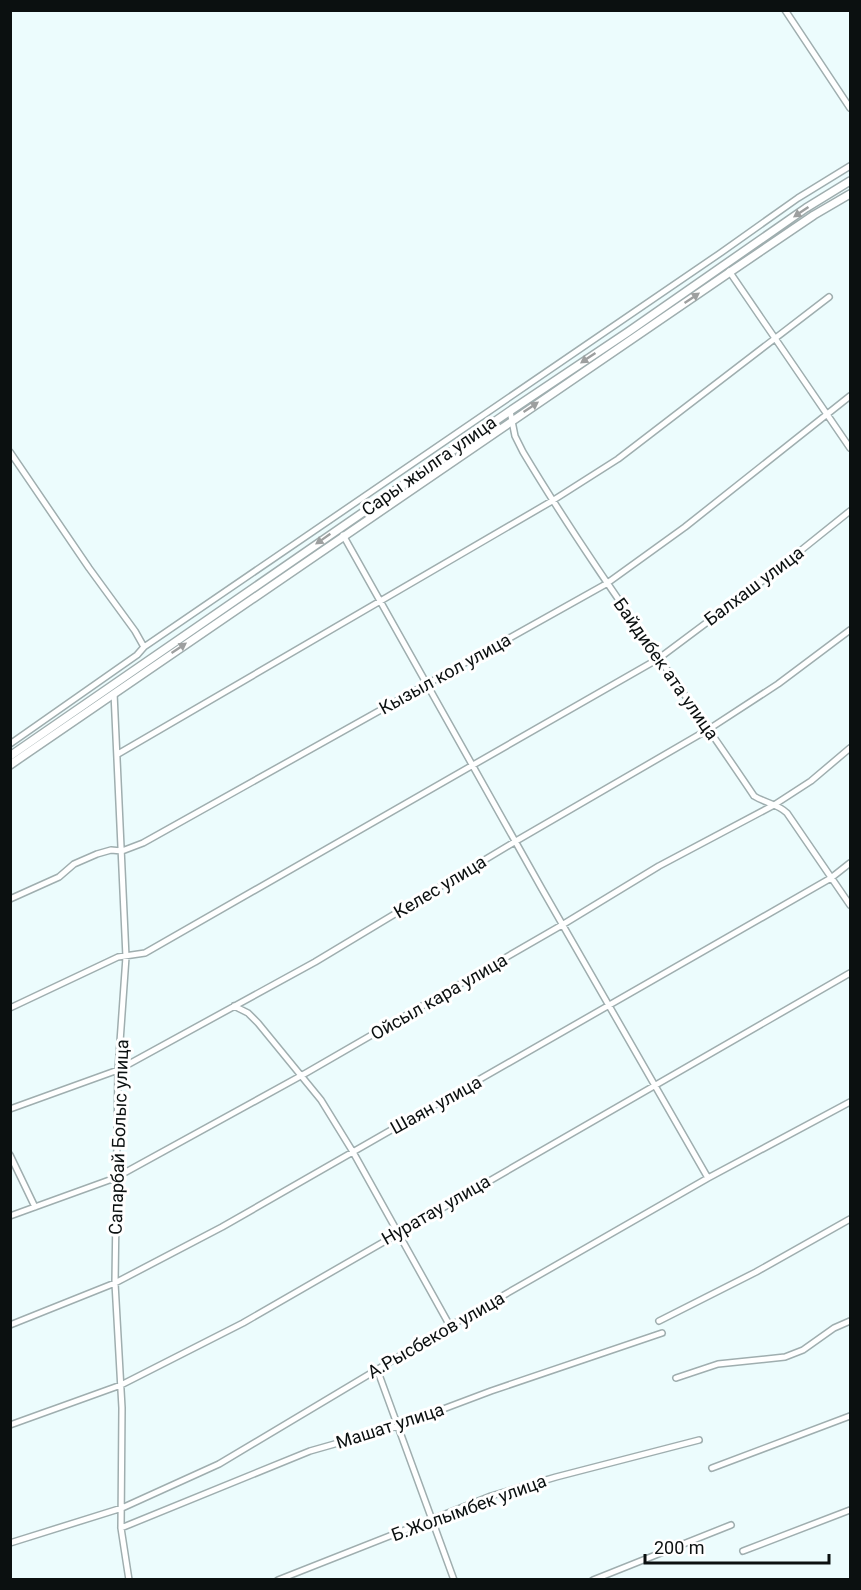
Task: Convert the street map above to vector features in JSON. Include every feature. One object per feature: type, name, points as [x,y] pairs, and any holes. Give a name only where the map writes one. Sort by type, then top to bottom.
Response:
[{"type":"main road","name":"Сары жылга улица","points":[[10,756],[806,208],[850,181]]},
{"type":"main road","name":"Сары жылга улица","points":[[10,765],[730,272],[814,215],[850,194]]},
{"type":"street","points":[[784,10],[850,108]]},
{"type":"street","points":[[10,744],[137,654],[144,646],[798,198],[850,166]]},
{"type":"street","points":[[725,264],[850,448]]},
{"type":"street","points":[[118,754],[552,501],[618,459],[829,297]]},
{"type":"street","name":"Кызыл кол улица","points":[[10,899],[59,877],[74,864],[111,850],[122,850],[143,843],[323,740],[427,685],[606,584],[685,527],[850,396]]},
{"type":"street","name":"Байдибек ата улица","points":[[510,411],[515,436],[552,501],[657,658],[754,796],[764,803],[781,807],[787,813],[850,904]]},
{"type":"street","points":[[10,452],[144,646]]},
{"type":"street","name":"Балхаш улица","points":[[10,1008],[118,957],[145,954],[657,658],[769,576],[850,512]]},
{"type":"street","points":[[339,529],[608,1006],[708,1178]]},
{"type":"street","name":"Келес улица","points":[[10,1109],[118,1070],[315,962],[516,841],[709,729],[778,684],[850,630]]},
{"type":"street","name":"Сапарбай Болыс улица","points":[[114,693],[126,957],[118,1070],[115,1283],[121,1384],[121,1528],[129,1580]]},
{"type":"street","name":"Ойсыл кара улица","points":[[10,1216],[115,1178],[302,1075],[562,925],[659,866],[774,805],[811,781],[850,748]]},
{"type":"street","name":"Шаян улица","points":[[10,1325],[115,1283],[222,1227],[831,878],[850,863]]},
{"type":"street","name":"Нуратау улица","points":[[10,1425],[121,1384],[243,1323],[850,973]]},
{"type":"street","points":[[234,1006],[248,1013],[258,1023],[318,1095],[399,1232],[450,1326]]},
{"type":"street","name":"А.Рысбеков улица","points":[[10,1543],[122,1508],[219,1464],[450,1326],[708,1178],[850,1102]]},
{"type":"street","points":[[10,1155],[35,1207]]},
{"type":"street","points":[[659,1321],[756,1272],[850,1219]]},
{"type":"street","points":[[676,1378],[718,1364],[785,1357],[803,1350],[850,1321]]},
{"type":"street","name":"Машат улица","points":[[121,1528],[310,1451],[398,1426],[491,1391],[662,1333]]},
{"type":"street","points":[[378,1369],[454,1580]]},
{"type":"street","points":[[712,1468],[850,1416]]},
{"type":"street","name":"Б.Жолымбек улица","points":[[278,1580],[513,1490],[699,1440]]},
{"type":"street","points":[[743,1551],[850,1510]]},
{"type":"street","points":[[593,1580],[732,1525]]}]
